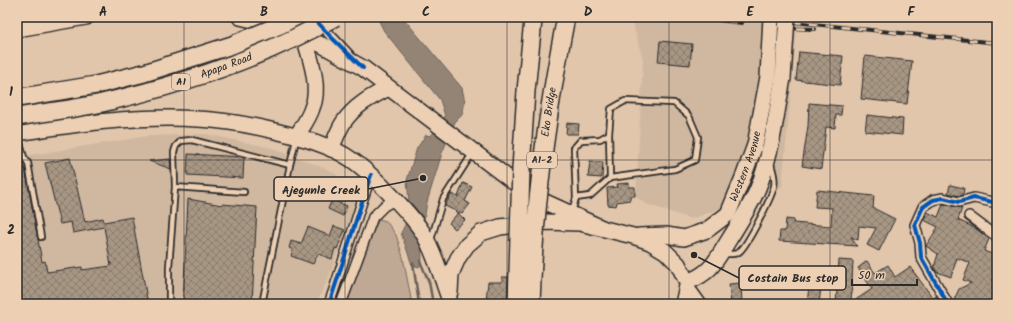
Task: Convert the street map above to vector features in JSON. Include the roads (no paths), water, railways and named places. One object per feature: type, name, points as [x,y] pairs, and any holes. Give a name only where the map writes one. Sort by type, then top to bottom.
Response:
[{"type":"highway","name":"Apapa Road","points":[[17,98],[96,85],[144,73],[232,45],[296,17]]},
{"type":"highway","name":"Apapa Road","points":[[17,128],[100,103],[164,88],[271,49],[335,17]]},
{"type":"highway","name":"Eko Bridge","points":[[531,304],[532,256],[540,174],[549,111],[566,17]]},
{"type":"highway","name":"Eko Bridge","points":[[517,304],[521,169],[526,91],[533,20]]},
{"type":"main road","points":[[17,29],[86,17]]},
{"type":"main road","points":[[240,17],[254,20],[304,37],[322,45],[363,68],[532,196],[602,228]]},
{"type":"main road","name":"Western Avenue","points":[[632,236],[666,235],[684,238],[707,230],[728,214],[755,145],[768,77],[771,17]]},
{"type":"main road","name":"Western Avenue","points":[[687,284],[700,278],[713,266],[758,189],[769,154],[783,78],[787,17]]},
{"type":"main road","points":[[297,136],[313,107],[315,92],[314,76],[304,37]]},
{"type":"main road","points":[[331,149],[343,122],[354,110],[369,97],[388,88]]},
{"type":"main road","points":[[17,128],[112,120],[198,119],[248,125],[297,136],[331,149],[351,159],[371,175],[401,205],[423,234],[436,263],[450,301]]},
{"type":"main road","points":[[450,301],[451,274],[458,258],[467,245],[481,233],[500,227],[543,222],[580,223],[650,242],[665,251],[678,264],[687,284],[682,304]]},
{"type":"street","points":[[296,17],[304,37]]},
{"type":"street","points":[[313,17],[363,68]]},
{"type":"street","points":[[329,304],[371,175]]},
{"type":"street","points":[[948,304],[921,257],[920,243],[915,225],[923,207],[933,200],[943,198],[958,202],[974,198],[997,203]]},
{"type":"street","points":[[341,304],[373,217],[384,206],[401,205]]},
{"type":"street","points":[[969,216],[997,237]]},
{"type":"street","points":[[342,266],[354,271]]},
{"type":"street","points":[[687,284],[700,304]]},
{"type":"lane","points":[[576,198],[590,196],[610,178],[675,169],[695,160],[698,137],[689,116],[674,103],[625,101],[611,109],[609,134],[610,178]]},
{"type":"lane","points":[[17,128],[24,157],[28,163],[41,237]]},
{"type":"lane","points":[[571,214],[576,198],[574,148],[581,140],[600,139],[609,134]]},
{"type":"lane","points":[[262,304],[297,136]]},
{"type":"lane","points":[[169,304],[169,268],[175,187],[174,152],[176,146],[181,141],[187,140],[290,165]]},
{"type":"lane","points":[[429,248],[444,199],[473,152]]},
{"type":"lane","points":[[175,187],[244,192]]},
{"type":"waterway","points":[[420,261],[429,282],[433,304]]},
{"type":"waterway","points":[[413,263],[419,304]]},
{"type":"railway","points":[[17,19],[28,17]]},
{"type":"railway","points":[[697,17],[742,23]]},
{"type":"railway","points":[[746,17],[997,43]]},
{"type":"railway","points":[[781,28],[815,29]]},
{"type":"place","name":"Ajegunle Creek","points":[[423,178]]},
{"type":"place","name":"Costain Bus stop","points":[[694,255]]}]
